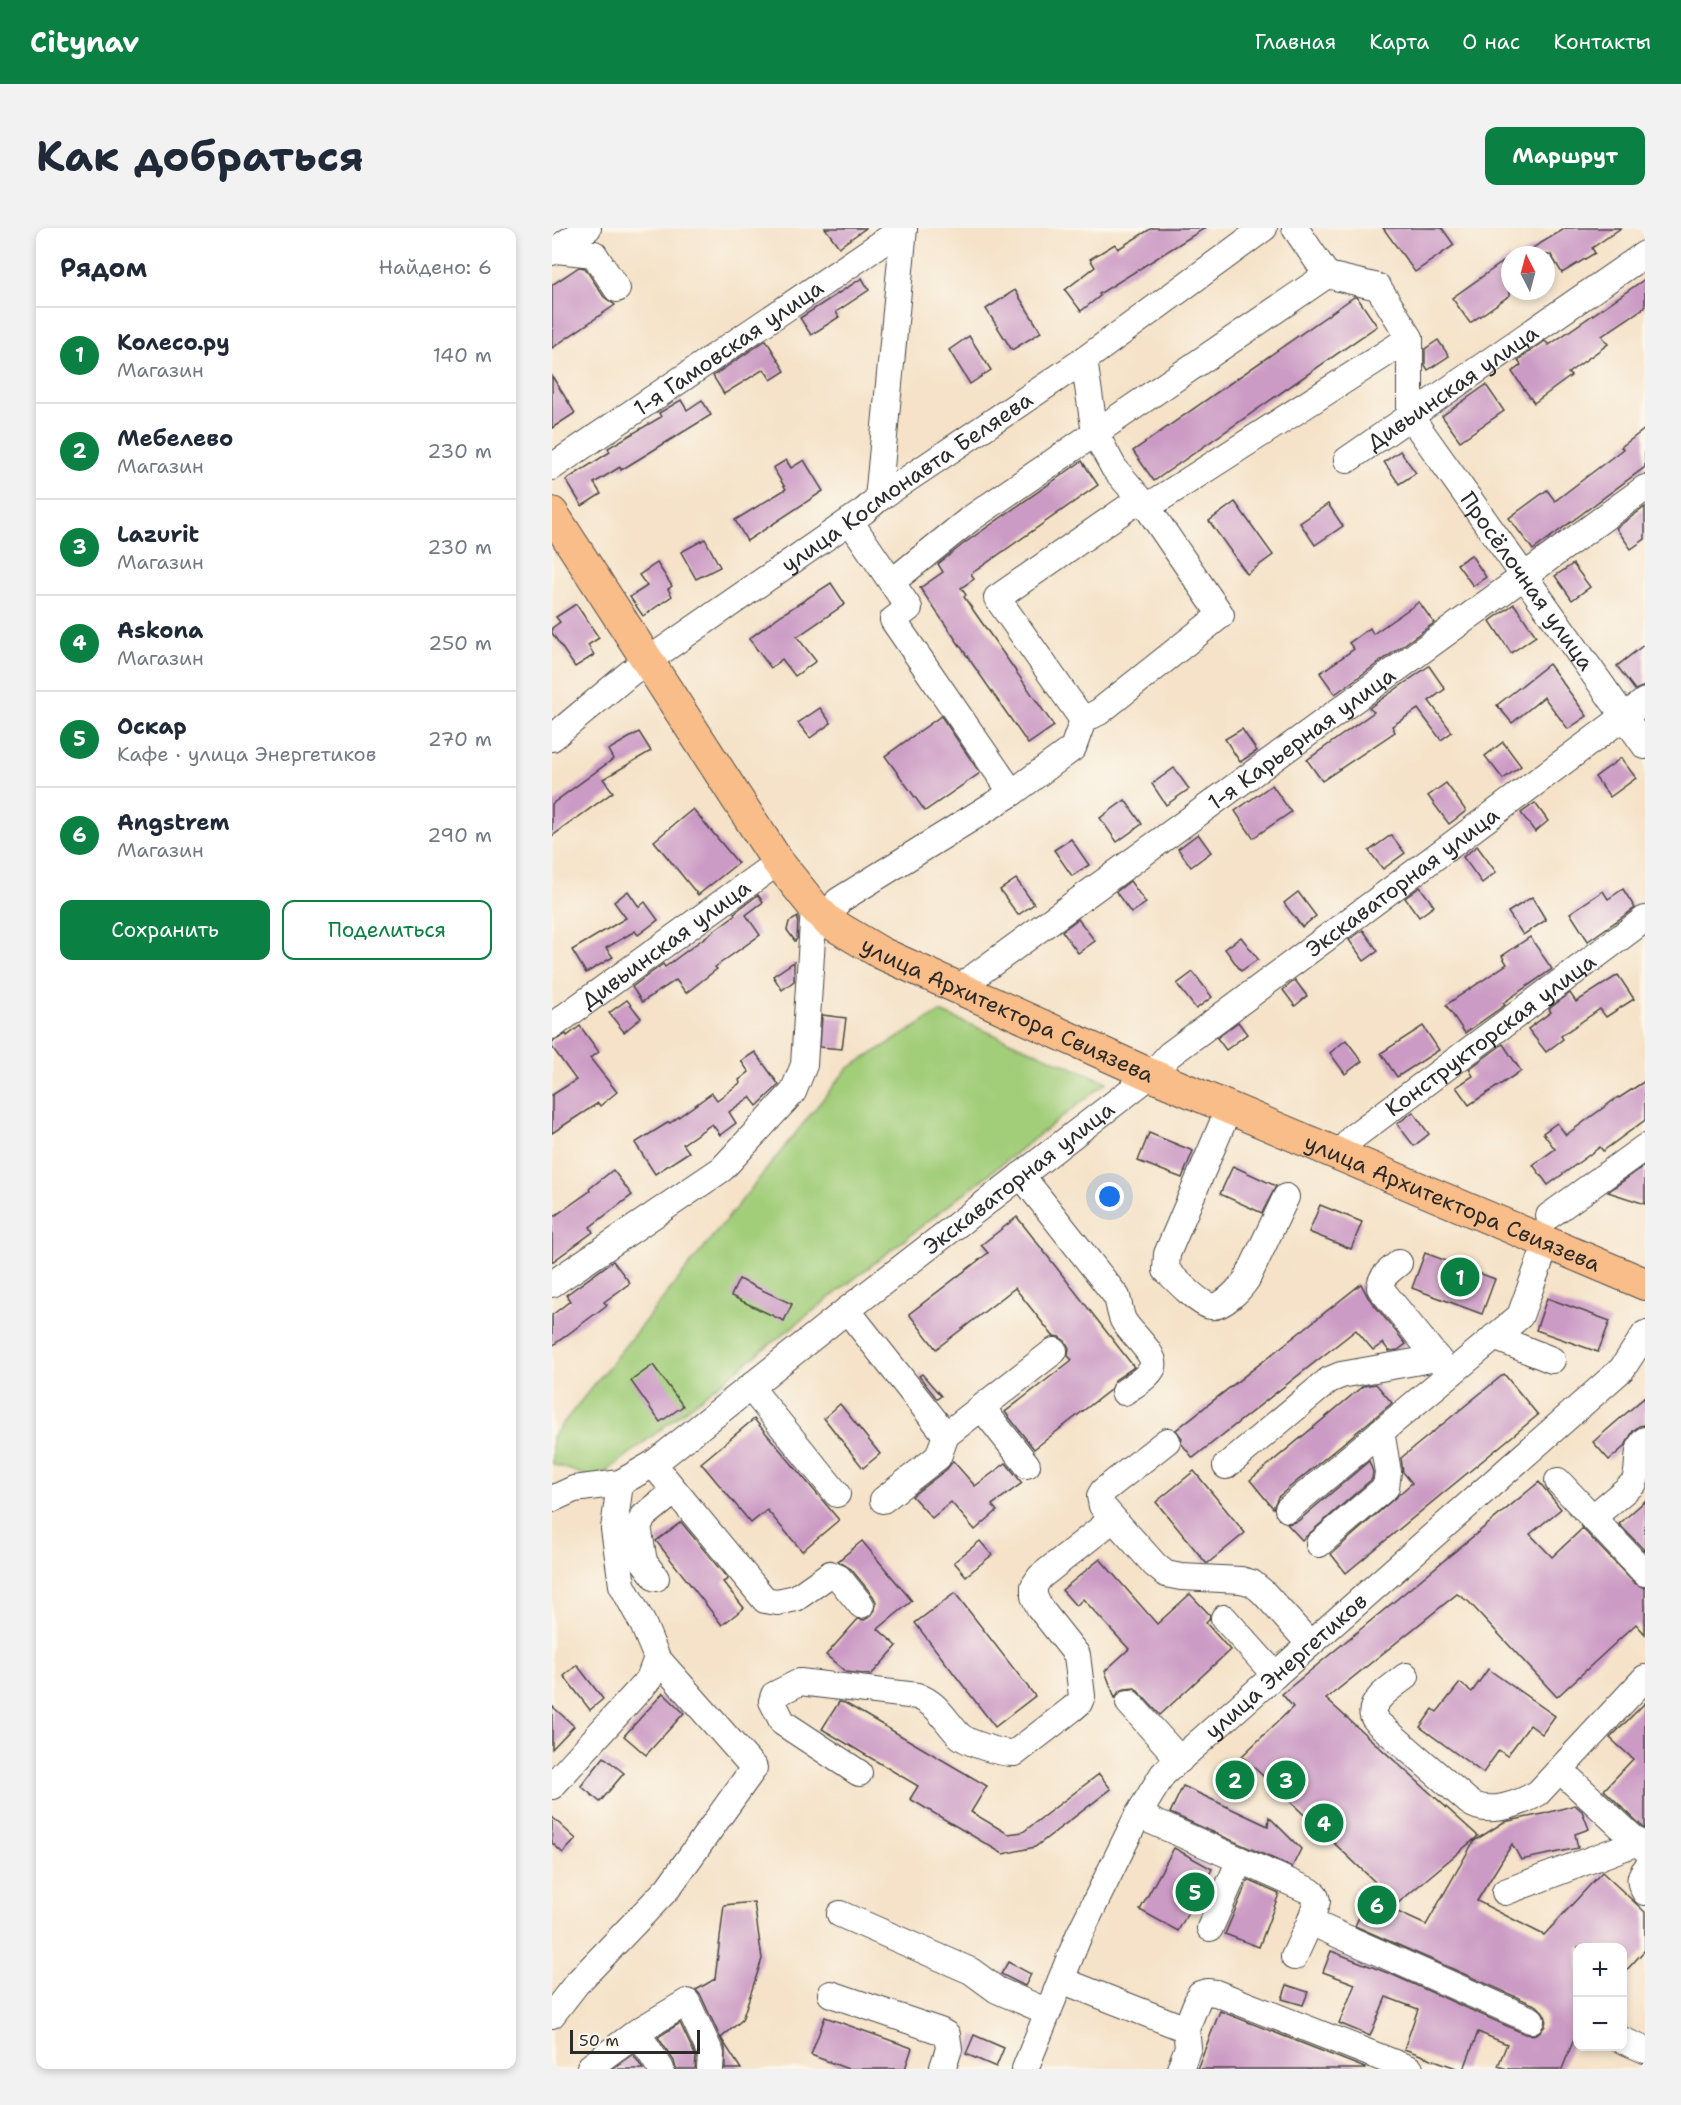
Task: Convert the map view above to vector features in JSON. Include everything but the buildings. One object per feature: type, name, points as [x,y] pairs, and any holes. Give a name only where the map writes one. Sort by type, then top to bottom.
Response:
[{"type":"main road","name":"улица Архитектора Свиязева","points":[[552,513],[778,862],[821,914],[881,953],[957,989],[1339,1155],[1548,1229],[1645,1284]]},
{"type":"street","points":[[557,243],[588,228]]},
{"type":"street","points":[[878,499],[904,228]]},
{"type":"street","name":"1-я Гамовская улица","points":[[552,467],[904,228]]},
{"type":"street","name":"улица Космонавта Беляева","points":[[552,738],[630,673],[878,499],[1084,360],[1264,228]]},
{"type":"street","points":[[1295,228],[1327,275],[1378,287],[1410,338],[1410,416]]},
{"type":"street","points":[[557,243],[594,254],[617,289]]},
{"type":"street","name":"Дивьинская улица","points":[[1347,460],[1645,254]]},
{"type":"street","points":[[903,573],[970,519],[1327,275]]},
{"type":"street","points":[[1083,720],[997,597],[1410,338]]},
{"type":"street","points":[[552,1284],[722,1169],[793,1092],[804,1065],[821,914],[838,901],[1012,793],[1073,748],[1083,720],[1100,712],[1221,615],[1144,503],[1114,468],[1095,433],[1084,360]]},
{"type":"street","name":"Просёлочная улица","points":[[1410,416],[1645,747]]},
{"type":"street","name":"1-я Карьерная улица","points":[[957,989],[1645,488]]},
{"type":"street","points":[[849,521],[909,608],[893,620],[1012,793]]},
{"type":"street","name":"Экскаваторная улица","points":[[552,1499],[574,1489],[620,1483],[653,1464],[847,1310],[1151,1075],[1169,1055],[1645,701]]},
{"type":"street","name":"Дивьинская улица","points":[[552,1026],[778,862]]},
{"type":"street","name":"Конструкторская улица","points":[[1339,1155],[1353,1137],[1645,919]]},
{"type":"street","points":[[1229,1108],[1167,1254],[1166,1270],[1205,1304],[1215,1306],[1220,1304],[1242,1287],[1247,1279],[1286,1197]]},
{"type":"street","points":[[1288,1509],[1381,1431],[1444,1366],[1494,1337],[1520,1316],[1548,1229],[1645,1147]]},
{"type":"street","points":[[1021,1176],[1117,1297],[1124,1321],[1153,1361],[1153,1367],[1149,1373],[1124,1392]]},
{"type":"street","points":[[1399,1263],[1380,1281],[1380,1288],[1444,1366]]},
{"type":"street","points":[[847,1310],[946,1436]]},
{"type":"street","name":"улица Энергетиков","points":[[1025,2069],[1079,1935],[1138,1815],[1163,1774],[1622,1369],[1645,1334]]},
{"type":"street","points":[[1494,1337],[1552,1360]]},
{"type":"street","points":[[883,1500],[938,1457],[946,1436],[1054,1351]]},
{"type":"street","points":[[1226,1466],[1329,1380],[1341,1375],[1444,1366]]},
{"type":"street","points":[[750,1387],[837,1494]]},
{"type":"street","points":[[982,1408],[1027,1465]]},
{"type":"street","points":[[1319,1544],[1386,1487],[1388,1472],[1381,1431]]},
{"type":"street","points":[[1592,1518],[1637,1478],[1640,1449],[1645,1440]]},
{"type":"street","points":[[1167,1441],[1103,1491],[1100,1496],[1102,1506],[1155,1565],[1166,1574],[1241,1580],[1252,1583],[1310,1644]]},
{"type":"street","points":[[653,1464],[765,1600],[777,1602],[796,1598],[830,1574],[839,1578],[861,1605]]},
{"type":"street","points":[[1558,1481],[1645,1573]]},
{"type":"street","points":[[552,2015],[577,1983],[668,1888],[754,1768],[657,1658],[643,1624],[622,1584],[614,1529],[620,1483]]},
{"type":"street","points":[[656,1578],[644,1562],[638,1526],[644,1516],[675,1491]]},
{"type":"street","points":[[859,1773],[783,1723],[772,1701],[774,1695],[800,1682],[917,1696],[928,1700],[938,1709],[960,1736],[1007,1754],[1015,1753],[1072,1709],[1079,1703],[1082,1696],[1077,1654],[1039,1607],[1034,1596],[1034,1586],[1040,1576],[1113,1519]]},
{"type":"street","points":[[1224,1618],[1275,1675]]},
{"type":"street","points":[[552,1786],[649,1679],[657,1658]]},
{"type":"street","points":[[1406,1676],[1378,1698],[1373,1707],[1373,1715],[1379,1724],[1476,1808],[1486,1809],[1532,1796],[1538,1792],[1645,1678]]},
{"type":"street","points":[[1129,1703],[1180,1760]]},
{"type":"street","points":[[1505,1892],[1641,1846],[1560,1770]]},
{"type":"street","points":[[1138,1815],[1315,1895],[1316,1907],[1294,1957]]},
{"type":"street","points":[[1210,1928],[1240,1860]]},
{"type":"street","points":[[1645,1870],[1640,1879],[1640,1885],[1645,1892]]},
{"type":"street","points":[[840,1914],[971,1971],[998,1990],[1048,2012]]},
{"type":"street","points":[[1310,1922],[1531,2020]]},
{"type":"street","points":[[1061,1980],[1186,2029]]},
{"type":"street","points":[[1180,2069],[1188,2047],[1186,2029],[1200,1994],[1207,1992],[1410,2069]]},
{"type":"street","points":[[831,1994],[940,2031],[946,2035],[949,2049],[945,2068]]},
{"type":"street","points":[[591,2069],[590,2067],[637,2031],[687,2002],[711,2054],[710,2069]]},
{"type":"street","points":[[637,2031],[661,2069]]},
{"type":"street","points":[[1627,2042],[1645,2050]]},
{"type":"green space","points":[[940,1012],[1107,1082],[597,1479],[552,1464],[552,1437],[847,1069]]},
{"type":"place","name":"Колесо.ру","points":[[1460,1277]]},
{"type":"place","name":"Мебелево","points":[[1235,1780]]},
{"type":"place","name":"Lazurit","points":[[1286,1780]]},
{"type":"place","name":"Askona","points":[[1324,1823]]},
{"type":"place","name":"Оскар","points":[[1195,1892]]},
{"type":"place","name":"Angstrem","points":[[1377,1905]]}]
